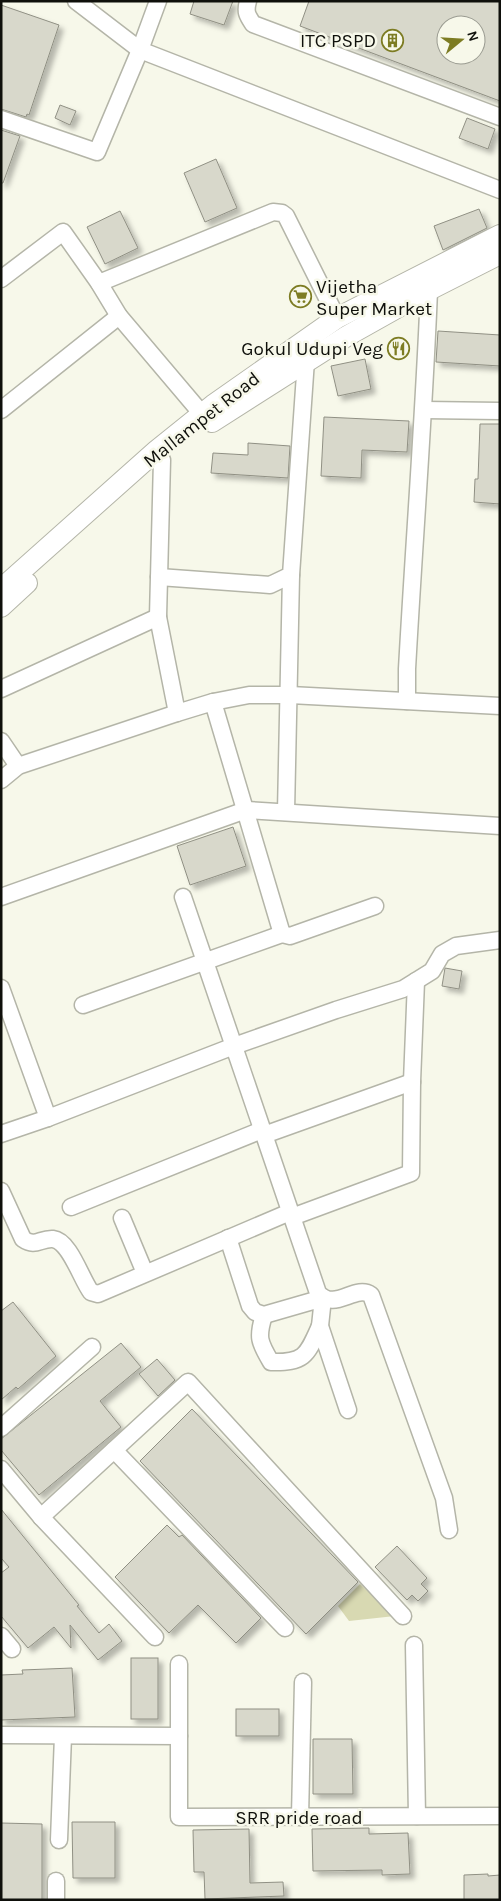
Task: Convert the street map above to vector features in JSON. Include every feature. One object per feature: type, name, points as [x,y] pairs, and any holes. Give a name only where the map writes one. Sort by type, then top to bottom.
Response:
[{"type":"main road","name":"Mallampet Road","points":[[1,607],[13,584],[160,455],[202,414],[302,353],[426,282],[500,235]]},
{"type":"main road","name":"Mallampet Road","points":[[160,455],[211,423],[302,353],[337,318],[500,254]]},
{"type":"street","points":[[76,1],[140,50],[500,190]]},
{"type":"street","points":[[1,119],[97,152],[140,50],[158,1]]},
{"type":"street","points":[[248,1],[245,10],[247,16],[254,24],[500,117]]},
{"type":"street","points":[[99,283],[273,212],[278,212],[286,216],[337,318]]},
{"type":"street","points":[[1,278],[63,232],[99,283],[119,316],[202,414]]},
{"type":"street","points":[[407,701],[420,450],[424,410],[426,282]]},
{"type":"street","points":[[1,410],[119,316]]},
{"type":"street","points":[[286,812],[290,695],[291,575],[302,353]]},
{"type":"street","points":[[424,410],[500,411]]},
{"type":"street","points":[[160,455],[158,617],[177,713]]},
{"type":"street","points":[[159,577],[270,585],[291,575]]},
{"type":"street","points":[[1,689],[158,617]]},
{"type":"street","points":[[1,780],[18,766],[177,713],[213,702],[249,695],[290,695],[500,706]]},
{"type":"street","points":[[213,702],[282,934]]},
{"type":"street","points":[[1,741],[18,766]]},
{"type":"street","points":[[1,897],[246,810],[500,826]]},
{"type":"street","points":[[183,897],[318,1293],[330,1301],[364,1292],[371,1295],[444,1498],[449,1530]]},
{"type":"street","points":[[83,1005],[282,934],[290,936],[375,906]]},
{"type":"street","points":[[1,1134],[48,1118],[234,1046],[336,1010],[403,989],[432,971],[442,954],[456,946],[500,940]]},
{"type":"street","points":[[1,1191],[23,1239],[28,1243],[34,1244],[52,1239],[64,1246],[69,1252],[85,1285],[91,1292],[98,1294],[228,1238],[412,1173],[412,1082],[416,981]]},
{"type":"street","points":[[1,988],[6,1014],[48,1118]]},
{"type":"street","points":[[71,1207],[263,1132],[412,1082]]},
{"type":"street","points":[[122,1218],[145,1274]]},
{"type":"street","points":[[228,1238],[250,1306],[255,1312],[264,1315],[323,1298]]},
{"type":"street","points":[[264,1315],[258,1333],[264,1350],[271,1362],[288,1362],[301,1358],[311,1345],[320,1326],[323,1298]]},
{"type":"street","points":[[320,1326],[348,1410]]},
{"type":"street","points":[[1,1428],[92,1348]]},
{"type":"street","points":[[41,1517],[188,1382],[403,1616]]},
{"type":"street","points":[[114,1450],[285,1628]]},
{"type":"street","points":[[1,1469],[41,1517],[155,1637]]},
{"type":"street","points":[[1,1636],[12,1649]]},
{"type":"street","points":[[414,1645],[417,1816]]},
{"type":"street","name":"SRR pride road","points":[[179,1664],[179,1817],[500,1816]]},
{"type":"street","points":[[300,1817],[303,1682]]},
{"type":"street","points":[[1,1735],[179,1736]]},
{"type":"street","points":[[59,1840],[63,1736]]},
{"type":"street","points":[[56,1880],[56,1900]]},
{"type":"green space","points":[[360,1584],[395,1616],[349,1621],[338,1606]]},
{"type":"building","points":[[194,1],[233,1],[224,25],[190,14]]},
{"type":"building","name":"ITC PSPD","points":[[309,1],[500,1],[500,101],[300,26]]},
{"type":"building","points":[[1,5],[59,25],[29,115],[27,114],[26,117],[1,109]]},
{"type":"building","points":[[60,105],[76,111],[70,125],[55,118]]},
{"type":"building","points":[[467,118],[495,129],[488,149],[459,138]]},
{"type":"building","points":[[1,130],[20,136],[3,183],[1,183]]},
{"type":"building","points":[[216,159],[237,208],[205,222],[184,173]]},
{"type":"building","points":[[479,209],[487,228],[443,250],[434,226]]},
{"type":"building","points":[[120,211],[138,248],[105,264],[87,227]]},
{"type":"building","points":[[438,331],[500,335],[500,366],[436,362]]},
{"type":"building","points":[[365,359],[371,389],[338,396],[331,366]]},
{"type":"building","points":[[324,417],[409,421],[407,452],[362,450],[361,478],[321,476]]},
{"type":"building","points":[[480,424],[500,424],[500,504],[474,502],[475,479],[478,479]]},
{"type":"building","points":[[248,443],[290,446],[288,478],[211,473],[213,453],[248,455]]},
{"type":"building","points":[[233,827],[246,866],[190,885],[177,846]]},
{"type":"building","points":[[445,968],[462,971],[459,989],[442,986]]},
{"type":"building","points":[[13,1302],[56,1356],[18,1389],[16,1387],[1,1400],[1,1311]]},
{"type":"building","points":[[121,1343],[141,1367],[100,1401],[121,1427],[39,1495],[1,1450],[1,1439]]},
{"type":"building","points":[[157,1359],[175,1380],[158,1396],[139,1374]]},
{"type":"building","points":[[192,1409],[358,1582],[306,1634],[140,1461]]},
{"type":"building","points":[[1,1509],[79,1605],[77,1606],[99,1633],[109,1624],[122,1641],[98,1660],[70,1625],[71,1648],[54,1627],[28,1648],[1,1616],[1,1573],[9,1567],[1,1558]]},
{"type":"building","points":[[167,1525],[179,1537],[182,1535],[261,1618],[236,1643],[198,1605],[169,1633],[115,1577]]},
{"type":"building","points":[[397,1546],[427,1578],[421,1584],[428,1591],[418,1601],[412,1595],[407,1600],[375,1567]]},
{"type":"building","points":[[131,1658],[158,1658],[158,1719],[131,1719]]},
{"type":"building","points":[[72,1668],[75,1717],[1,1720],[1,1675],[23,1674],[22,1670]]},
{"type":"building","points":[[236,1709],[279,1709],[279,1736],[236,1736]]},
{"type":"building","points":[[313,1739],[352,1739],[353,1794],[313,1794]]},
{"type":"building","points":[[72,1822],[115,1822],[115,1878],[73,1878]]},
{"type":"building","points":[[1,1823],[42,1824],[42,1900],[1,1900]]},
{"type":"building","points":[[369,1828],[369,1834],[408,1833],[410,1874],[382,1875],[382,1870],[313,1871],[312,1829]]},
{"type":"building","points":[[249,1829],[250,1883],[283,1882],[284,1896],[205,1899],[204,1872],[194,1872],[193,1830]]},
{"type":"building","points":[[488,1874],[488,1876],[500,1875],[500,1900],[464,1900],[464,1875]]},
{"type":"place","name":"ITC PSPD","points":[[392,40]]},
{"type":"place","name":"Vijetha Super Market","points":[[300,297]]},
{"type":"place","name":"Gokul Udupi Veg","points":[[399,348]]}]
